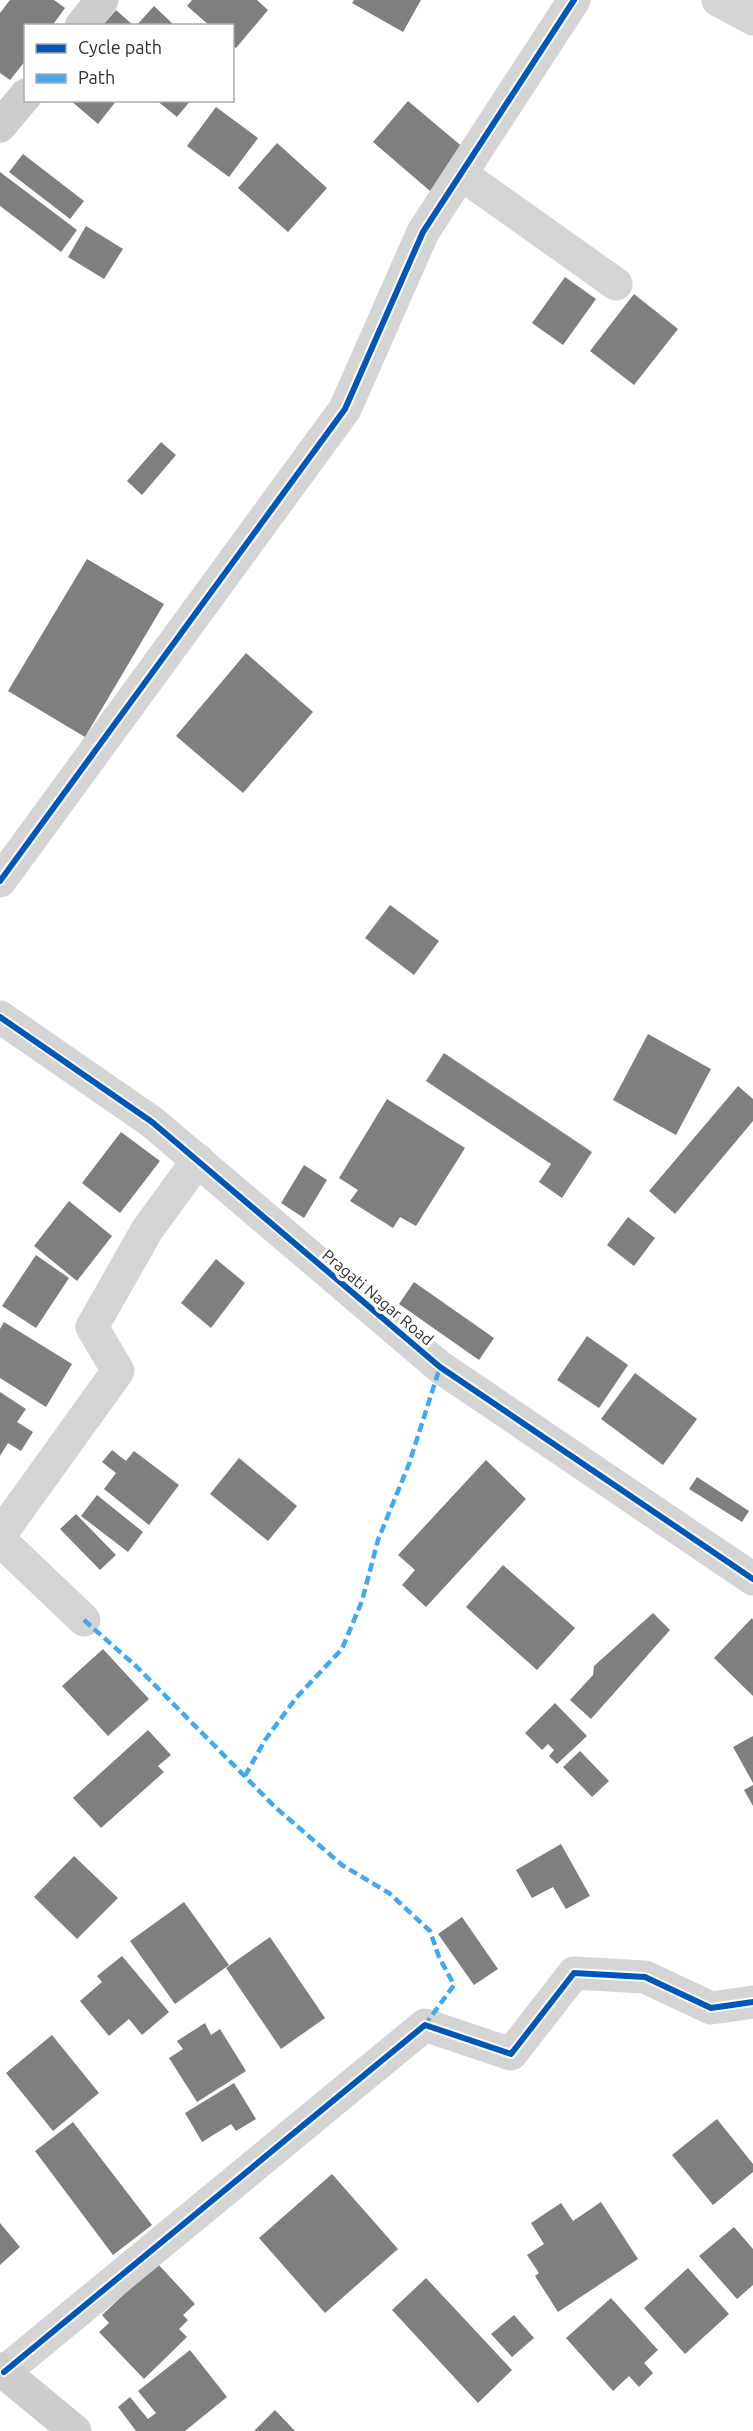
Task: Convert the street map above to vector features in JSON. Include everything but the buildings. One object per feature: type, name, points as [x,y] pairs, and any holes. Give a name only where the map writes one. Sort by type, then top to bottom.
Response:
[{"type":"street","points":[[83,24],[102,0]]},
{"type":"street","points":[[0,881],[345,408],[423,232],[574,0]]},
{"type":"street","points":[[718,0],[753,19]]},
{"type":"street","points":[[0,126],[24,97]]},
{"type":"street","points":[[461,174],[616,284]]},
{"type":"street","name":"Pragati Nagar Road","points":[[0,1017],[152,1122],[440,1367],[753,1579]]},
{"type":"street","points":[[0,1535],[118,1371],[92,1327],[147,1230],[198,1160]]},
{"type":"street","points":[[0,1540],[84,1620]]},
{"type":"street","points":[[75,2431],[2,2370],[424,2025],[511,2054],[574,1973],[645,1977],[711,2008],[753,2002]]},
{"type":"marked path","points":[[245,1776],[265,1740],[296,1698],[342,1649],[362,1601],[378,1540],[409,1464],[440,1367]]},
{"type":"marked path","points":[[84,1620],[137,1667],[275,1807],[342,1865],[389,1893],[430,1931],[439,1957],[454,1985],[425,2025]]},
{"type":"cycle path","points":[[0,881],[345,409],[423,232],[574,0]]},
{"type":"cycle path","points":[[0,1017],[152,1122],[440,1367],[753,1579]]},
{"type":"cycle path","points":[[4,2372],[425,2025],[511,2054],[574,1973],[645,1977],[711,2008],[753,2002]]}]
